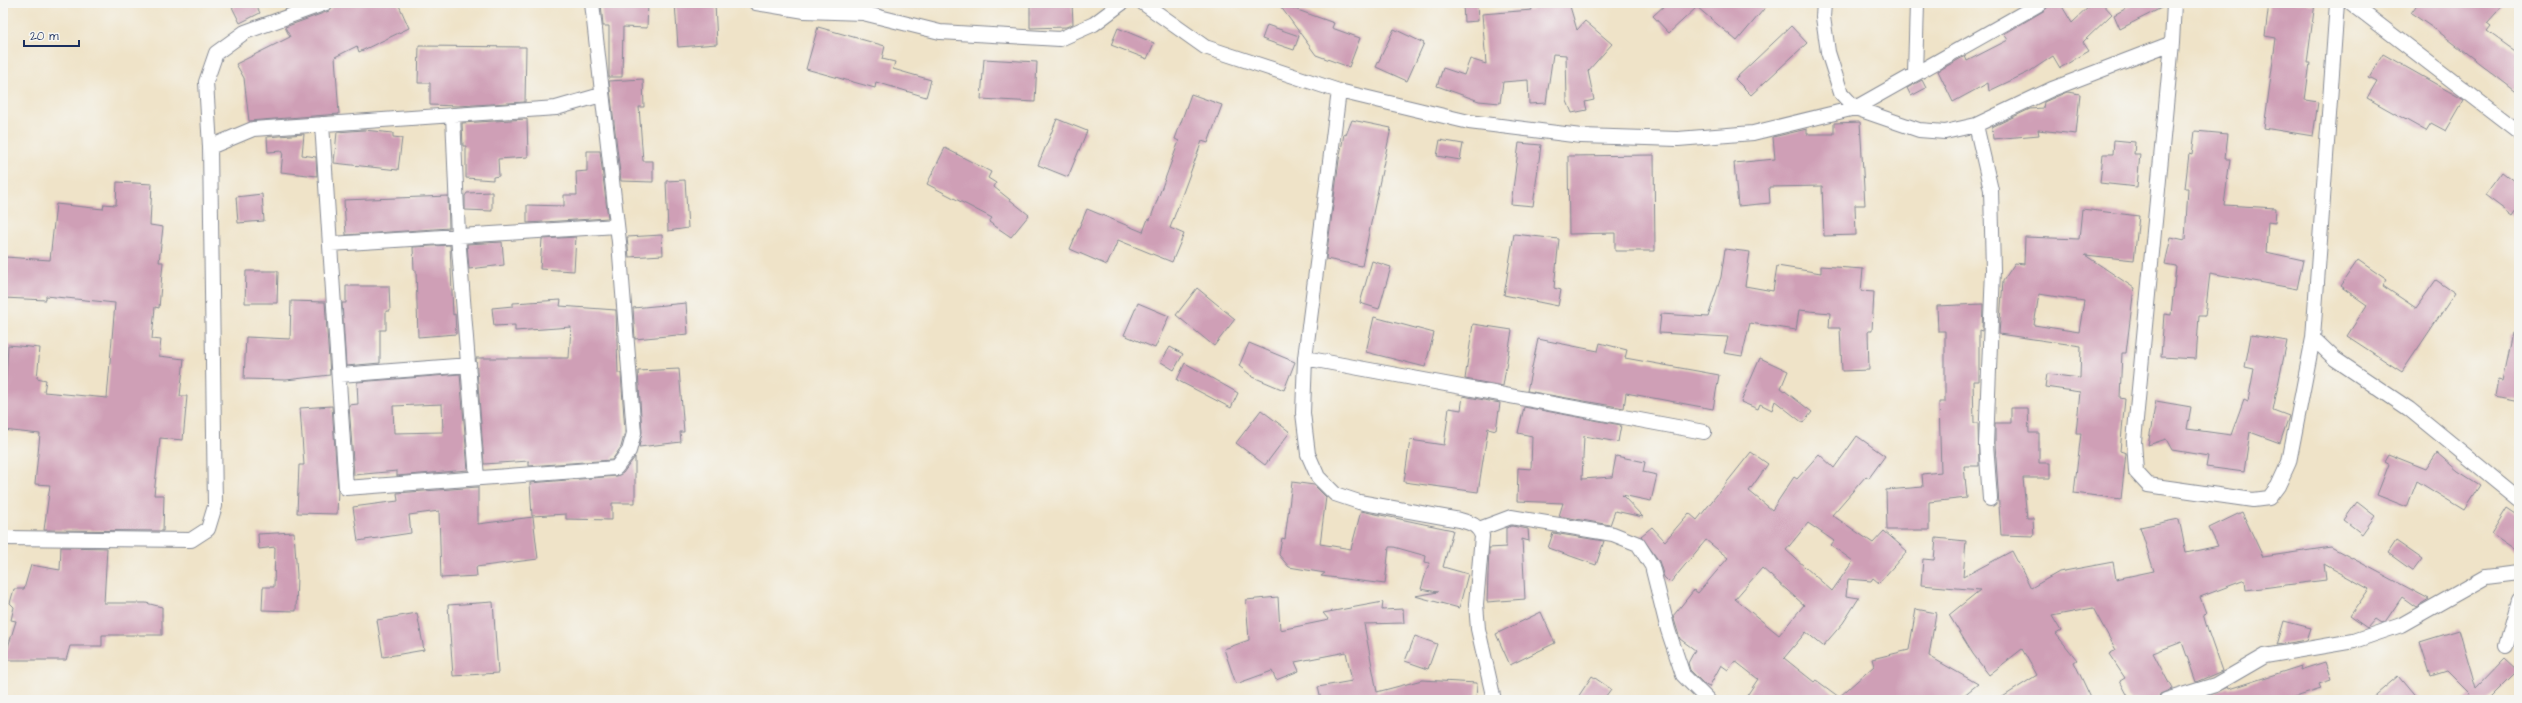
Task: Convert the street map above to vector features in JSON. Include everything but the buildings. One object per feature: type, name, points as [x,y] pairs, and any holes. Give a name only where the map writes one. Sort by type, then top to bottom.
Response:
[{"type":"street","points":[[3,538],[191,540],[208,529],[215,506],[210,146],[206,82],[216,53],[244,32],[326,3]]},
{"type":"street","points":[[322,124],[340,375],[346,488],[616,468],[629,450],[634,433],[617,226],[601,96],[592,3]]},
{"type":"street","points":[[756,3],[805,11],[863,13],[940,32],[1060,39],[1094,24],[1122,3]]},
{"type":"street","points":[[1143,3],[1205,47],[1339,91],[1468,122],[1581,136],[1678,139],[1753,133],[1855,108],[2041,3]]},
{"type":"street","points":[[1824,3],[1823,17],[1828,52],[1841,93],[1855,108],[1919,130],[1945,132],[1976,125],[2052,89],[2172,43]]},
{"type":"street","points":[[1915,74],[1917,3]]},
{"type":"street","points":[[2174,3],[2172,43],[2134,441],[2136,472],[2148,485],[2253,500],[2269,498],[2278,486],[2289,462],[2313,338],[2337,3]]},
{"type":"street","points":[[2351,3],[2519,132]]},
{"type":"street","points":[[1339,91],[1305,358],[1303,413],[1308,454],[1318,477],[1335,494],[1359,502],[1470,522],[1479,529],[1482,536],[1476,604],[1478,629],[1494,700]]},
{"type":"street","points":[[210,146],[253,129],[556,108],[601,96]]},
{"type":"street","points":[[453,115],[458,236],[477,478]]},
{"type":"street","points":[[1976,125],[1991,190],[1993,270],[1986,444],[1990,499]]},
{"type":"street","points":[[331,244],[617,226]]},
{"type":"street","points":[[2313,338],[2335,359],[2409,409],[2519,499]]},
{"type":"street","points":[[1305,358],[1704,432]]},
{"type":"street","points":[[340,375],[469,365]]},
{"type":"street","points":[[1479,529],[1512,517],[1613,534],[1638,544],[1652,566],[1668,630],[1683,675],[1708,700]]},
{"type":"street","points":[[2166,700],[2215,685],[2265,656],[2354,641],[2401,625],[2486,577],[2519,573]]},
{"type":"street","points":[[2506,646],[2519,600]]}]
